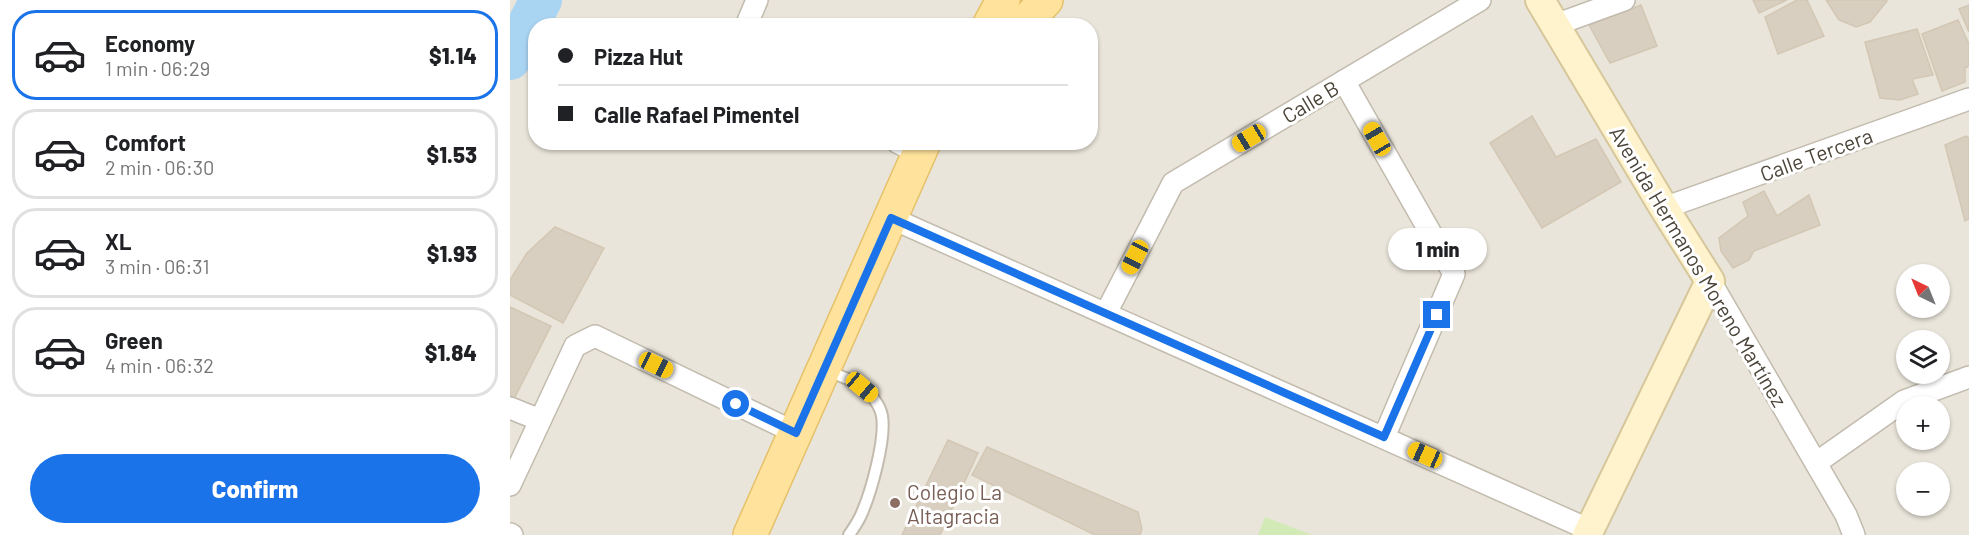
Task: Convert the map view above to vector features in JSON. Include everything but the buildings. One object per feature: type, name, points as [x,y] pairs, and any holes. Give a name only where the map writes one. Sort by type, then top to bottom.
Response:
[{"type":"main road","points":[[973,18],[981,0]]},
{"type":"main road","points":[[993,18],[1003,0]]},
{"type":"main road","points":[[1029,18],[1046,0]]},
{"type":"main road","points":[[750,535],[891,218],[913,150]]},
{"type":"street","points":[[749,18],[757,0]]},
{"type":"street","name":"Calle B","points":[[1106,313],[1173,183],[1480,0]]},
{"type":"street","name":"Avenida Hermanos Moreno Martínez","points":[[1540,0],[1710,281],[1846,515],[1854,535]]},
{"type":"street","points":[[1555,25],[1624,0]]},
{"type":"street","points":[[1344,81],[1454,274],[1384,437]]},
{"type":"street","name":"Calle Tercera","points":[[1664,208],[1969,99]]},
{"type":"street","points":[[891,218],[1595,530],[1710,281]]},
{"type":"street","points":[[510,485],[575,346],[596,336],[796,433]]},
{"type":"street","points":[[1816,463],[1904,401],[1969,377]]},
{"type":"street","points":[[510,408],[540,420]]},
{"type":"lane","points":[[824,370],[849,379],[862,387],[873,397],[882,414],[883,439],[875,471],[861,515],[849,535]]},
{"type":"shaded area","points":[[510,0],[1969,0],[1969,535],[510,535]]},
{"type":"green space","points":[[1265,517],[1312,535],[1258,535]]},
{"type":"waterway","points":[[532,18],[541,0]]},
{"type":"waterway","points":[[510,59],[528,25]]},
{"type":"place","name":"Colegio La Altagracia","points":[[895,503]]},
{"type":"route","points":[[736,404],[796,433],[891,218],[1384,437],[1437,315]]}]
